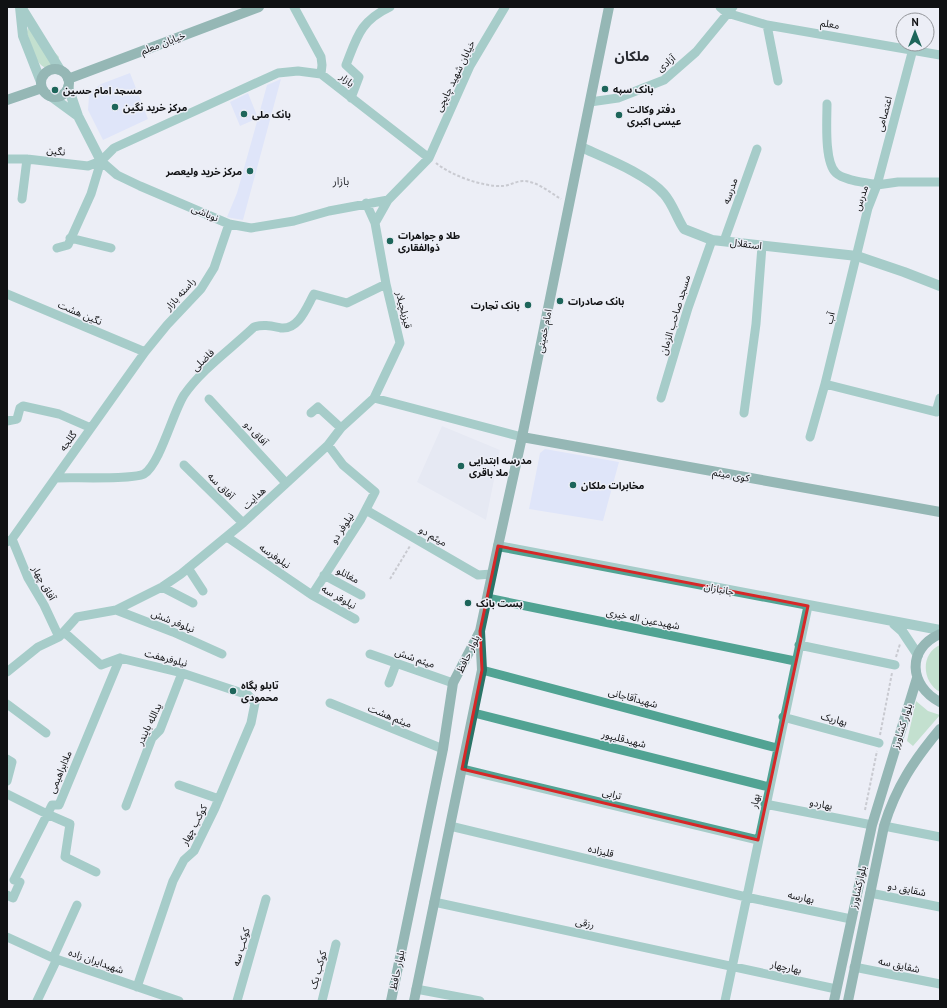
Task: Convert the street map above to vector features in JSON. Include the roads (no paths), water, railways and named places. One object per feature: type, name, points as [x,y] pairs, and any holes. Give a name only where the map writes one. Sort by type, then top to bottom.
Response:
[{"type":"main road","name":"خیابان معلم","points":[[68,83],[259,7]]},
{"type":"main road","name":"امام خمینی","points":[[480,631],[522,437],[609,7]]},
{"type":"main road","points":[[7,100],[41,85],[46,72],[54,69],[60,70],[68,83],[64,94],[52,97],[47,95],[41,85]]},
{"type":"main road","name":"کوی میثم","points":[[522,437],[940,512]]},
{"type":"main road","name":"بلوار حافظ","points":[[414,1001],[482,670],[480,631]]},
{"type":"main road","name":"بلوار حافظ","points":[[390,1001],[442,749],[454,683],[480,631]]},
{"type":"main road","points":[[918,655],[924,645],[932,638],[940,634]]},
{"type":"main road","name":"بلوار کشاورز","points":[[886,774],[917,678],[916,666],[918,655]]},
{"type":"main road","points":[[917,678],[922,688],[930,696],[940,702]]},
{"type":"main road","name":"بلوارکشاورز","points":[[848,1001],[884,826],[891,802],[916,758],[940,729]]},
{"type":"main road","name":"بلوارکشاورز","points":[[834,1001],[851,919],[867,825],[886,774]]},
{"type":"street","points":[[20,7],[60,70]]},
{"type":"street","points":[[20,7],[23,36],[41,85]]},
{"type":"street","points":[[57,248],[66,246],[91,194],[101,161],[114,148],[280,72],[298,71],[321,74],[321,57],[294,7]]},
{"type":"street","points":[[351,98],[359,77],[346,65],[362,27],[378,9],[390,7]]},
{"type":"street","name":"خیابان شهید چایچی","points":[[429,158],[470,66],[505,7]]},
{"type":"street","name":"آزادی","points":[[590,102],[618,98],[664,80],[696,52],[727,9]]},
{"type":"street","name":"معلم","points":[[727,9],[767,25],[895,46]]},
{"type":"street","points":[[767,25],[778,81]]},
{"type":"street","name":"اعتصامی","points":[[877,185],[912,52]]},
{"type":"street","name":"معلم","points":[[929,52],[940,54]]},
{"type":"street","name":"بازار","points":[[321,74],[429,158]]},
{"type":"street","name":"نوباشی","points":[[68,83],[78,116],[101,161],[117,175],[229,224],[250,228],[294,221],[329,211],[388,200]]},
{"type":"street","points":[[52,97],[78,116]]},
{"type":"street","points":[[827,104],[829,164],[836,173],[845,178],[877,185]]},
{"type":"street","name":"استقلال","points":[[581,147],[621,165],[655,186],[664,195],[684,229],[712,240],[857,256],[940,286]]},
{"type":"street","name":"مدرسه","points":[[724,241],[757,149]]},
{"type":"street","points":[[374,223],[388,200],[429,158]]},
{"type":"street","name":"نگین","points":[[7,159],[28,159],[88,166],[101,161]]},
{"type":"street","points":[[22,199],[28,159]]},
{"type":"street","name":"مدرس","points":[[857,256],[868,208],[877,185],[898,182],[940,182]]},
{"type":"street","name":"قیزیلچیلار","points":[[366,203],[374,223],[386,284],[400,342],[374,398]]},
{"type":"street","name":"راسته بازار","points":[[145,352],[200,289],[214,268],[229,224]]},
{"type":"street","points":[[70,238],[111,248]]},
{"type":"street","name":"مسجد صاحب الزمان","points":[[661,398],[688,308],[712,240]]},
{"type":"street","points":[[744,413],[756,324],[762,246]]},
{"type":"street","name":"آب","points":[[810,437],[857,256]]},
{"type":"street","name":"فاضلی","points":[[56,478],[122,477],[144,474],[154,462],[184,396],[206,370],[254,327],[263,324],[284,328],[293,325],[300,319],[314,294],[347,303],[386,284]]},
{"type":"street","name":"نگین هشت","points":[[7,294],[145,352]]},
{"type":"street","name":"گللجه","points":[[9,541],[56,478],[145,352]]},
{"type":"street","points":[[825,384],[936,412],[940,398]]},
{"type":"street","points":[[374,398],[522,437]]},
{"type":"street","name":"هدایت","points":[[7,672],[38,647],[62,635],[77,617],[116,610],[162,587],[188,568],[243,523],[328,445],[341,428],[374,398]]},
{"type":"street","name":"آفاق دو","points":[[209,399],[286,483]]},
{"type":"street","points":[[7,421],[17,419],[20,408],[23,406],[58,414],[91,428]]},
{"type":"street","points":[[311,413],[318,407],[341,428]]},
{"type":"street","name":"نیلوفر دو","points":[[312,594],[366,510],[375,492],[343,465],[328,445]]},
{"type":"street","name":"آفاق سه","points":[[184,464],[243,523]]},
{"type":"street","name":"میثم دو","points":[[366,510],[478,575],[492,574]]},
{"type":"street","name":"نیلوفرسه","points":[[227,536],[312,594]]},
{"type":"street","name":"آفاق چهار","points":[[9,541],[28,578],[62,635]]},
{"type":"street","name":"جانبازان","points":[[498,546],[940,630]]},
{"type":"street","points":[[188,568],[203,591]]},
{"type":"street","name":"مغانلو","points":[[324,575],[361,595]]},
{"type":"street","points":[[162,587],[193,603]]},
{"type":"street","name":"نیلوفر سه","points":[[312,594],[355,619]]},
{"type":"street","name":"شهیدعین اله خیری","points":[[487,598],[796,661]]},
{"type":"street","name":"بهار","points":[[725,1001],[783,717],[808,606]]},
{"type":"street","name":"نیلوفر شش","points":[[116,610],[173,632],[222,654]]},
{"type":"street","points":[[892,622],[902,631],[918,655]]},
{"type":"street","points":[[62,635],[101,665],[120,658]]},
{"type":"street","points":[[799,644],[895,665]]},
{"type":"street","name":"میثم شش","points":[[370,654],[454,683]]},
{"type":"street","name":"نیلوفرهفت","points":[[120,658],[182,673],[248,695],[255,702],[253,717]]},
{"type":"street","name":"ملاابراهیمی","points":[[7,895],[13,898],[20,882],[14,880],[52,805],[59,805],[120,658]]},
{"type":"street","points":[[389,683],[396,664]]},
{"type":"street","name":"شهیدآقاجانی","points":[[482,670],[777,748]]},
{"type":"street","name":"یدالله بایندر","points":[[126,806],[152,738],[160,730],[182,673]]},
{"type":"street","name":"میثم هشت","points":[[330,702],[442,749]]},
{"type":"street","points":[[7,704],[46,733]]},
{"type":"street","name":"شهیدقلیپور","points":[[474,713],[769,787]]},
{"type":"street","name":"کوکب چهار","points":[[137,987],[173,881],[184,860],[194,851],[219,799],[253,717]]},
{"type":"street","name":"بهاریک","points":[[783,717],[878,743]]},
{"type":"street","points":[[7,759],[12,762],[7,781]]},
{"type":"street","name":"ترابی","points":[[462,769],[758,840]]},
{"type":"street","points":[[179,785],[219,799]]},
{"type":"street","points":[[7,794],[70,824],[65,857],[96,872]]},
{"type":"street","name":"بهاردو","points":[[765,804],[867,825]]},
{"type":"street","name":"قلیزاده","points":[[450,826],[746,897]]},
{"type":"street","points":[[884,826],[940,837]]},
{"type":"street","name":"شقایق دو","points":[[870,893],[940,907]]},
{"type":"street","name":"بهارسه","points":[[746,897],[851,919]]},
{"type":"street","name":"کوکب سه","points":[[237,1001],[266,899]]},
{"type":"street","name":"رزقی","points":[[434,902],[732,966]]},
{"type":"street","points":[[37,1001],[77,905]]},
{"type":"street","name":"شهیدایران زاده","points":[[7,937],[55,959],[179,1001]]},
{"type":"street","name":"کوکب یک","points":[[322,1001],[336,944]]},
{"type":"street","name":"بهارچهار","points":[[732,966],[836,989]]},
{"type":"street","name":"شقایق سه","points":[[854,967],[940,984]]},
{"type":"street","points":[[416,989],[480,1001]]},
{"type":"place","name":"بانک سپه","points":[[605,89]]},
{"type":"place","name":"مسجد امام حسین","points":[[55,90]]},
{"type":"place","name":"مرکز خرید نگین","points":[[115,107]]},
{"type":"place","name":"بانک ملی","points":[[244,114]]},
{"type":"place","name":"دفتر وکالت عیسی اکبری","points":[[619,115]]},
{"type":"place","name":"مرکز خرید ولیعصر","points":[[250,171]]},
{"type":"place","name":"طلا و جواهرات ذوالفقاری","points":[[390,241]]},
{"type":"place","name":"بانک صادرات","points":[[560,301]]},
{"type":"place","name":"بانک تجارت","points":[[528,305]]},
{"type":"place","name":"مدرسه ابتدایی ملا باقری","points":[[461,466]]},
{"type":"place","name":"مخابرات ملکان","points":[[573,485]]},
{"type":"place","name":"پست بانک","points":[[468,603]]},
{"type":"place","name":"تابلو پگاه محمودی","points":[[233,691]]},
{"type":"district","name":"ملکان","points":[[632,56]]},
{"type":"district","name":"بازار","points":[[341,181]]}]
